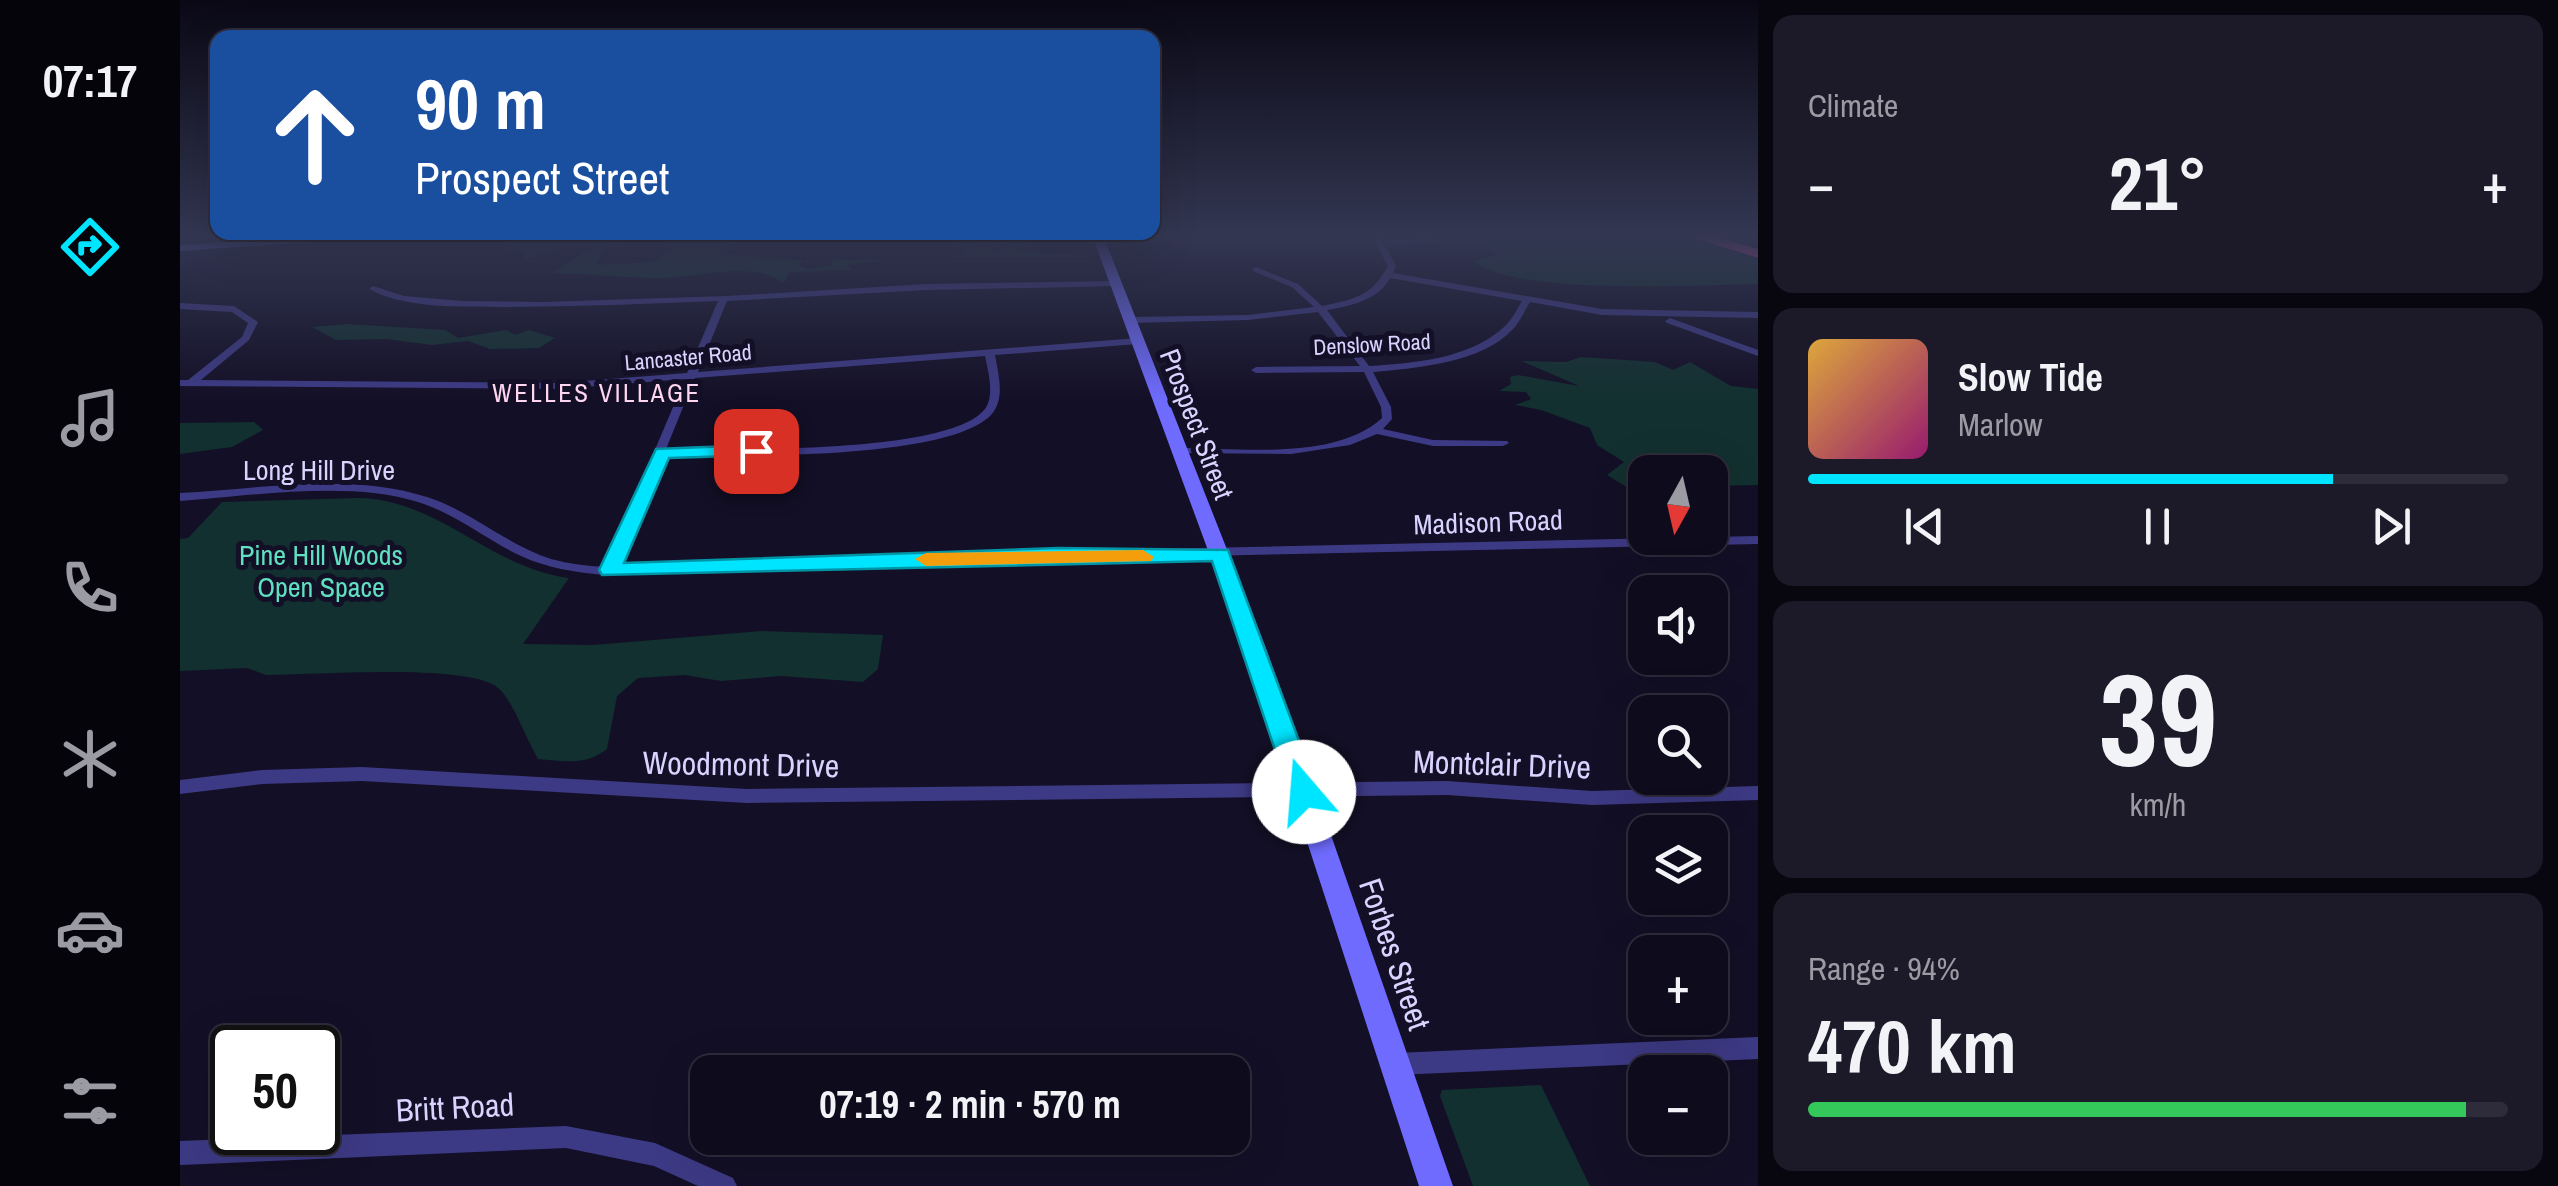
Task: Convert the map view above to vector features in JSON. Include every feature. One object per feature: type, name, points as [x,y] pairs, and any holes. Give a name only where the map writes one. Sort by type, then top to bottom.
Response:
[{"type":"main road","name":"Prospect Street","points":[[1118,290],[1249,630]]},
{"type":"main road","name":"Forbes Street","points":[[1249,630],[1436,1186]]},
{"type":"street","points":[[376,290],[386,296],[458,302],[723,300],[883,290]]},
{"type":"street","points":[[1180,450],[1326,447],[1355,442],[1378,430],[1387,419],[1388,404],[1364,367],[1300,290]]},
{"type":"street","points":[[1130,320],[1268,317],[1321,311],[1374,290]]},
{"type":"street","points":[[1473,290],[1660,316],[1758,316]]},
{"type":"street","points":[[610,570],[723,300]]},
{"type":"street","name":"Denslow Road","points":[[1256,370],[1422,364],[1470,352],[1507,328],[1526,300]]},
{"type":"street","points":[[180,306],[234,309],[253,322],[242,342],[186,383]]},
{"type":"street","points":[[1660,316],[1758,353]]},
{"type":"street","name":"Lancaster Road","points":[[186,383],[313,382],[485,388],[1138,341]]},
{"type":"street","points":[[662,452],[891,443],[953,434],[976,423],[992,406],[995,391],[988,352]]},
{"type":"street","points":[[1378,430],[1433,443],[1503,443]]},
{"type":"street","name":"Long Hill Drive","points":[[180,496],[396,493],[440,506],[538,562],[610,570],[1058,555],[1220,554]]},
{"type":"street","name":"Madison Road","points":[[1220,554],[1758,540]]},
{"type":"street","name":"Woodmont Drive","points":[[180,787],[262,777],[362,774],[700,796],[1304,792]]},
{"type":"street","name":"Montclair Drive","points":[[1304,792],[1468,788],[1592,798],[1758,793]]},
{"type":"street","points":[[1395,1064],[1758,1048]]},
{"type":"street","name":"Britt Road","points":[[180,1153],[566,1138],[655,1155],[724,1186]]},
{"type":"green space","points":[[347,324],[445,330],[458,338],[506,330],[515,335],[529,330],[555,338],[539,348],[490,349],[468,341],[432,345],[387,339],[336,340],[312,327]]},
{"type":"green space","points":[[1581,357],[1655,362],[1673,370],[1690,362],[1731,386],[1758,389],[1758,485],[1728,486],[1728,455],[1628,455],[1628,486],[1607,475],[1624,462],[1597,445],[1590,428],[1515,405],[1531,399],[1526,392],[1499,391],[1511,384],[1510,377],[1518,375],[1579,386],[1522,361],[1566,362]]},
{"type":"green space","points":[[254,422],[263,430],[232,447],[180,454],[180,423]]},
{"type":"green space","name":"Pine Hill Woods Open Space","points":[[358,498],[387,501],[414,510],[514,561],[569,578],[523,644],[593,645],[762,631],[883,635],[878,669],[863,682],[781,676],[721,681],[685,675],[638,678],[617,696],[607,749],[591,758],[566,761],[538,759],[503,692],[480,680],[422,673],[266,675],[247,668],[180,671],[180,539],[188,538],[222,502]]},
{"type":"green space","points":[[1541,1085],[1590,1186],[1473,1186],[1440,1096],[1442,1090]]},
{"type":"slow traffic","points":[[926,559],[1143,557]]},
{"type":"district","name":"WELLES VILLAGE","points":[[597,393]]},
{"type":"route","points":[[756,451],[662,452],[610,570],[1058,555],[1220,554],[1304,792]]}]
